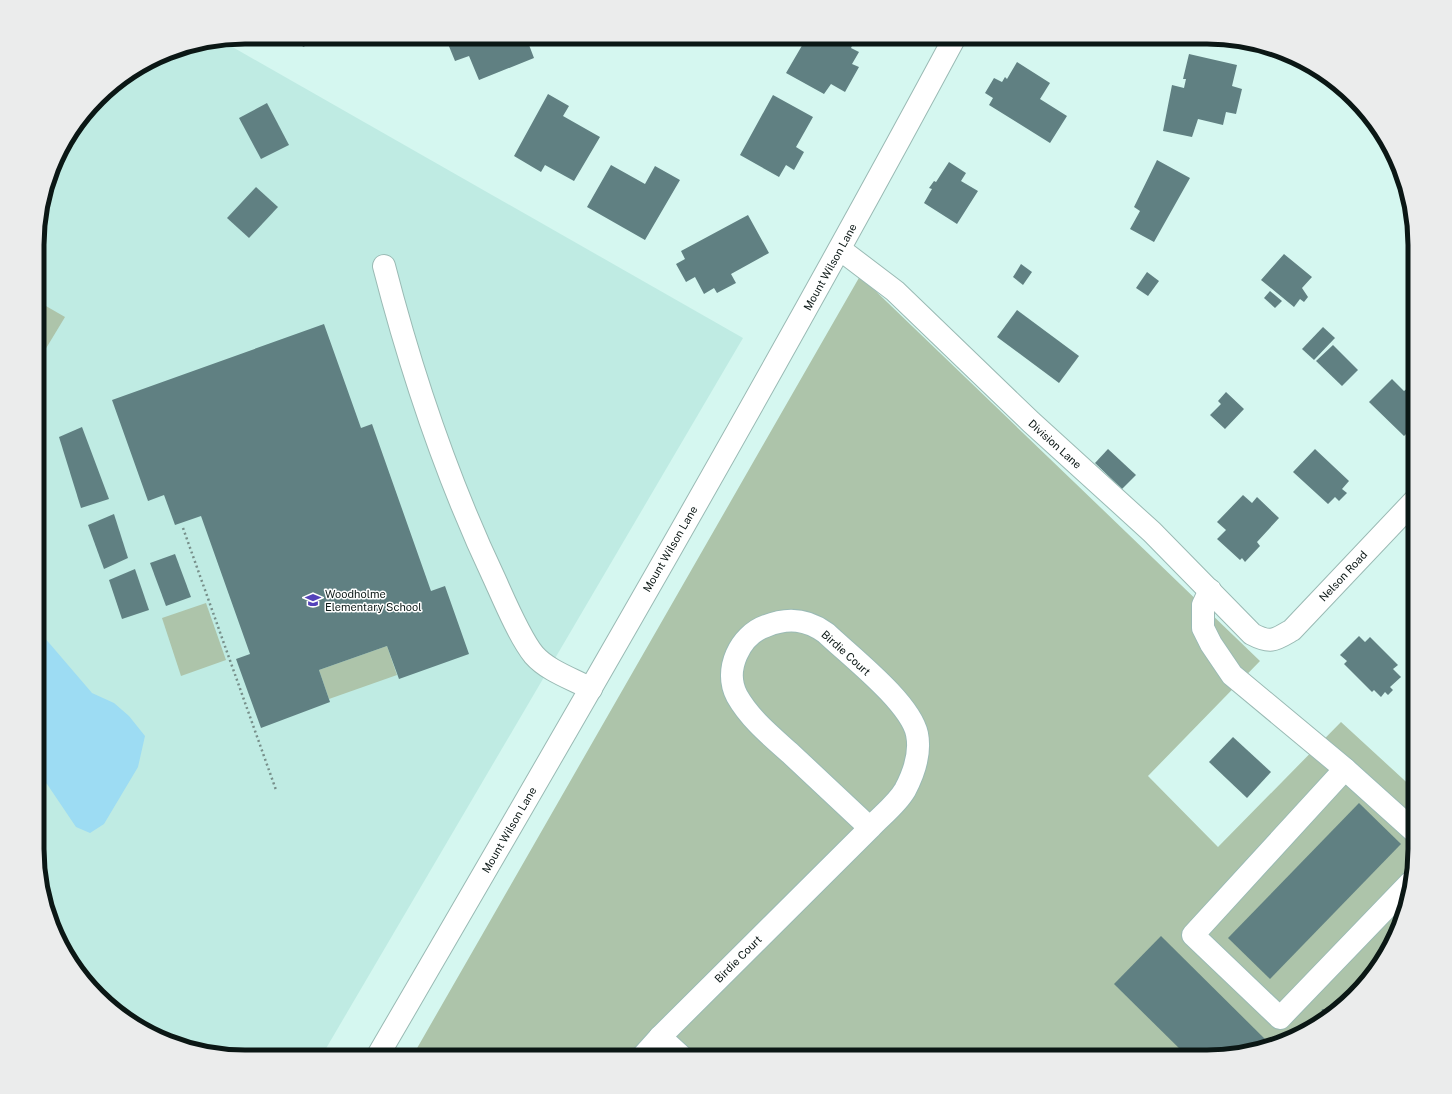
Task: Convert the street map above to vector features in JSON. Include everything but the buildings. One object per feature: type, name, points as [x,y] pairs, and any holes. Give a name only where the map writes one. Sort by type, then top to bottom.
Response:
[{"type":"street","name":"Mount Wilson Lane","points":[[381,1050],[591,689],[841,250],[951,44]]},
{"type":"street","name":"Division Lane","points":[[841,250],[895,291],[1031,422],[1152,532],[1252,634],[1265,641]]},
{"type":"street","points":[[384,266],[403,340],[467,519],[504,601],[534,655],[546,665],[591,689]]},
{"type":"street","name":"Nelson Road","points":[[1265,641],[1278,638],[1292,630],[1408,507]]},
{"type":"street","points":[[1210,590],[1203,605],[1203,628],[1211,644],[1232,676],[1345,769],[1408,826]]},
{"type":"street","name":"Birdie Court","points":[[648,1050],[870,828],[904,791],[917,761],[919,747],[917,733],[909,716],[889,692],[816,626],[805,622],[791,620],[779,621],[764,626],[752,634],[742,646],[734,660],[733,677],[736,694],[754,719],[870,828]]},
{"type":"street","points":[[1345,769],[1193,935],[1280,1018],[1404,890]]},
{"type":"street","points":[[660,1037],[674,1050]]},
{"type":"path","points":[[183,528],[276,790]]},
{"type":"shaded area","name":"Woodholme Elementary School","points":[[228,45],[743,338],[325,1050],[232,1050],[193,1043],[168,1035],[145,1023],[133,1016],[103,991],[78,961],[59,926],[51,901],[44,862],[44,232],[51,193],[59,168],[78,133],[103,103],[133,78],[168,59],[193,51]]},
{"type":"shaded area","points":[[44,637],[92,693],[114,703],[129,716],[145,736],[138,767],[104,824],[90,833],[76,827],[44,782]]},
{"type":"green space","points":[[860,276],[1260,661],[1148,776],[1218,847],[1341,722],[1408,784],[1408,862],[1404,888],[1393,926],[1381,949],[1374,961],[1349,991],[1319,1016],[1284,1035],[1259,1043],[1220,1050],[416,1050]]},
{"type":"green space","points":[[44,305],[65,317],[44,352]]},
{"type":"green space","points":[[206,603],[226,660],[181,676],[162,618]]},
{"type":"green space","points":[[387,646],[397,675],[329,699],[319,670]]},
{"type":"place","name":"Woodholme Elementary School","points":[[313,600]]}]
